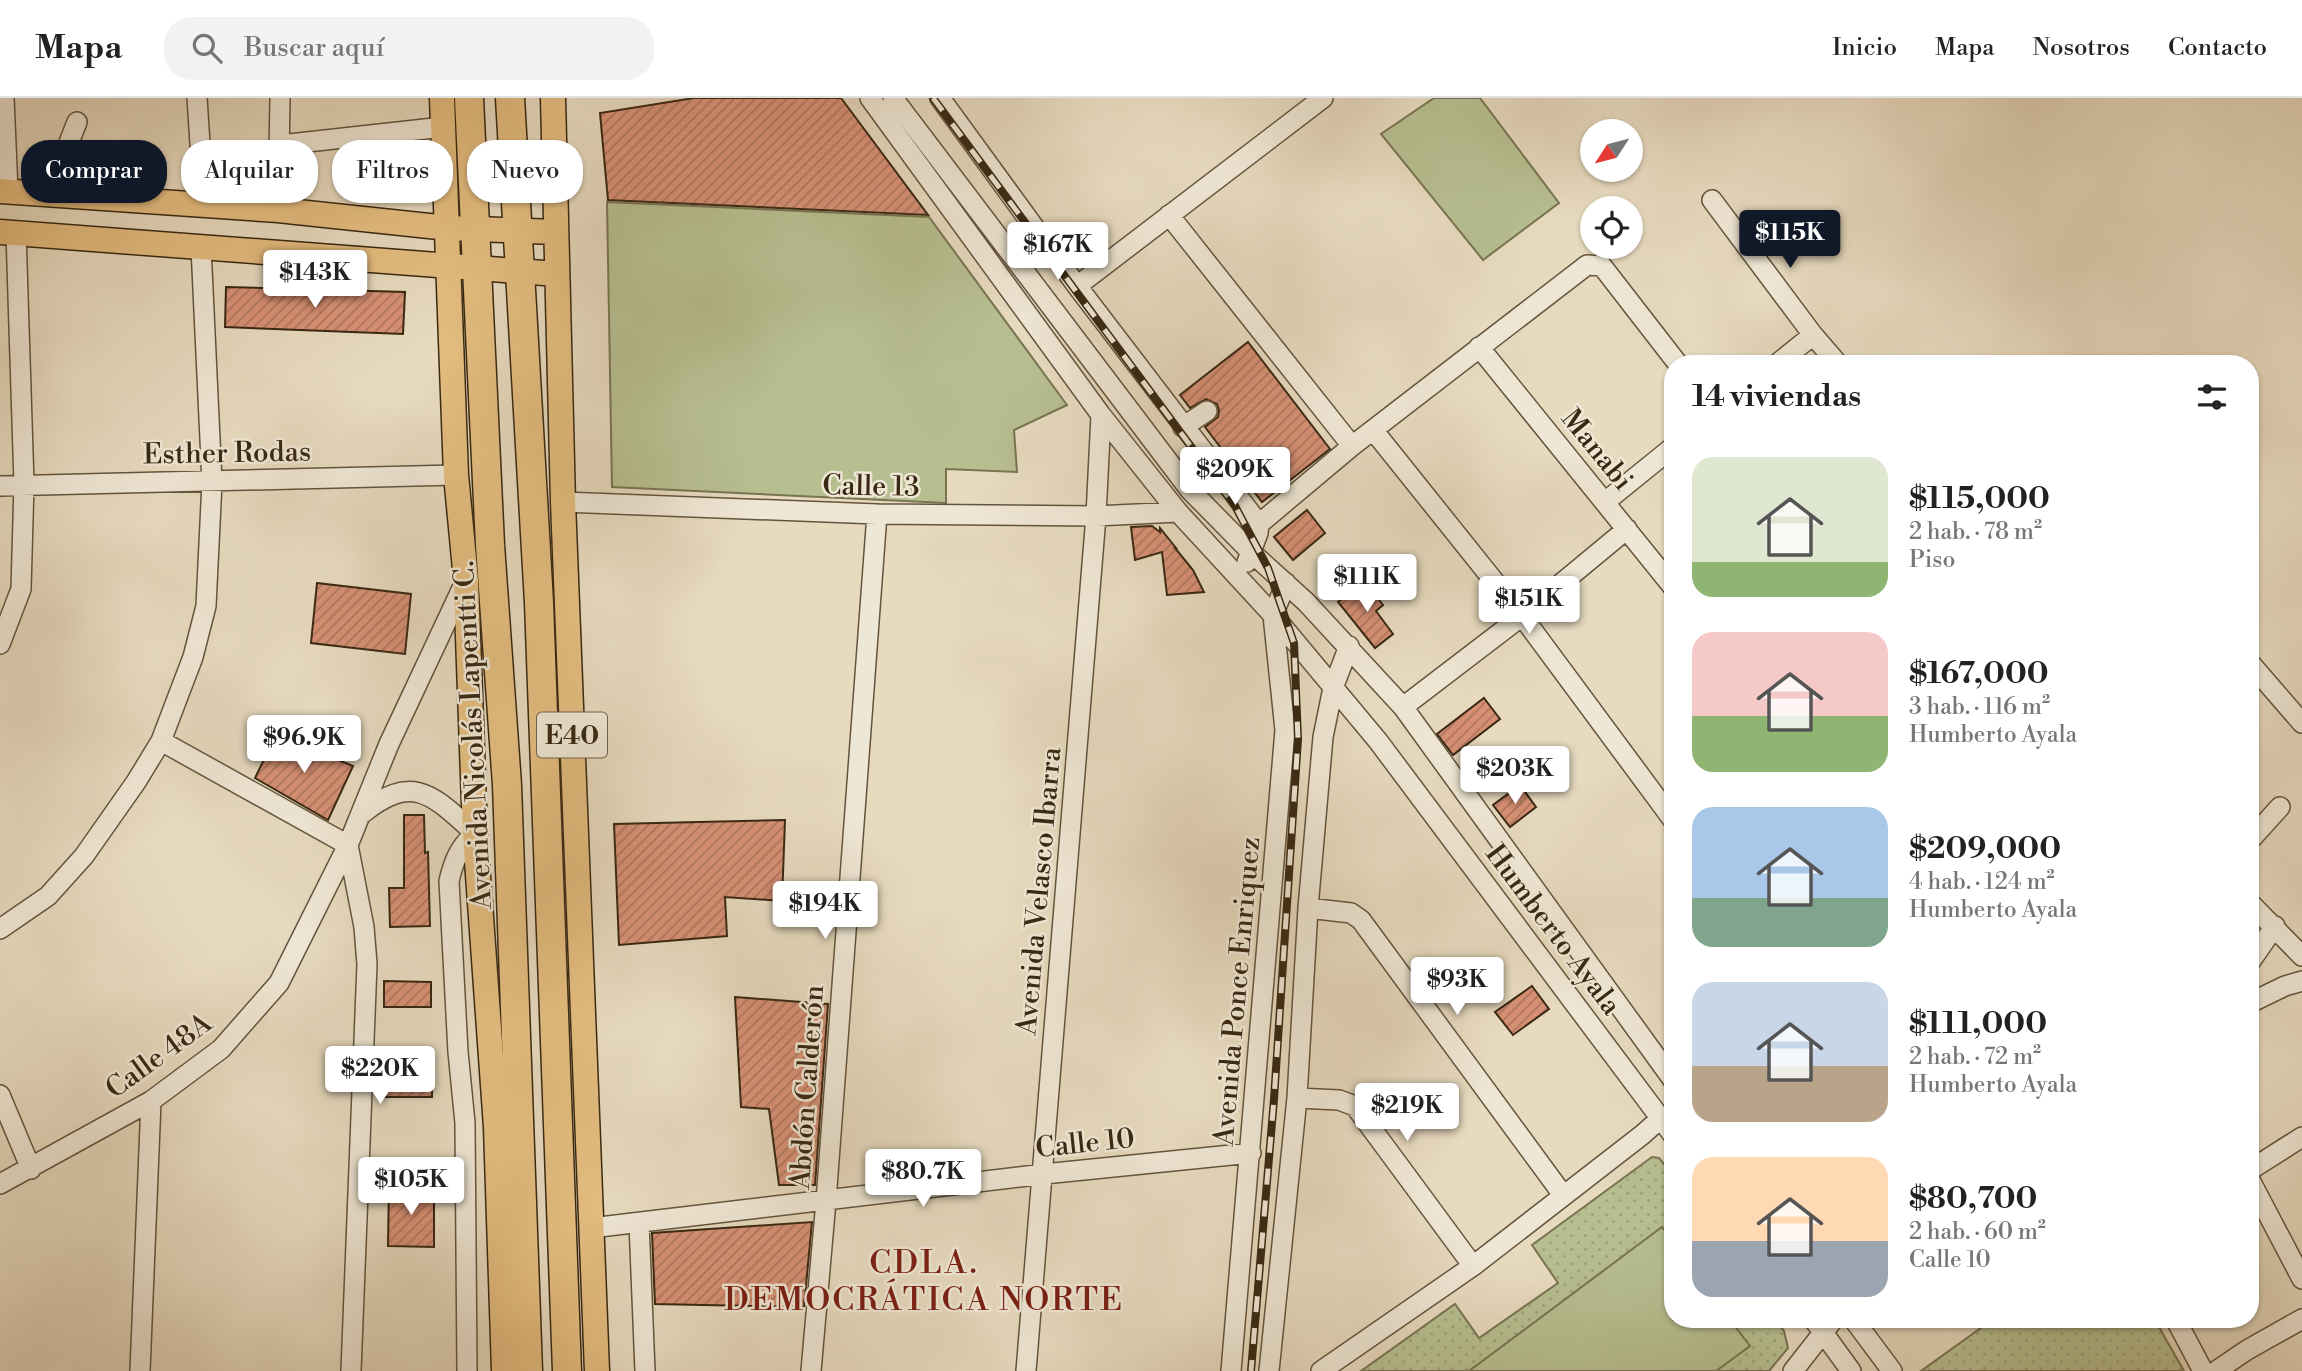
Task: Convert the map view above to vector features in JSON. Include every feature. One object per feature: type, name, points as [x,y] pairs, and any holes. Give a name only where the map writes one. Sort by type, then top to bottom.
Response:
[{"type":"highway","name":"Avenida Nicolás Lapentti C.","points":[[469,98],[490,545],[507,785],[511,1207],[528,1371]]},
{"type":"highway","name":"E40","points":[[510,98],[539,603],[567,1371]]},
{"type":"main road","name":"Avenida Nicolás Lapentti C.","points":[[442,98],[456,475],[466,580],[475,834],[496,1127],[511,1207],[504,1371]]},
{"type":"main road","name":"E40","points":[[553,98],[563,502],[597,1371]]},
{"type":"main road","points":[[167,202],[278,210],[448,228],[556,232]]},
{"type":"main road","points":[[8,232],[557,274]]},
{"type":"street","points":[[4,98],[4,191]]},
{"type":"street","points":[[197,98],[204,205]]},
{"type":"street","points":[[280,98],[280,140]]},
{"type":"street","name":"Humberto Ayala","points":[[870,98],[1101,415],[1178,512],[1273,615],[1378,741],[1664,1124]]},
{"type":"street","name":"Humberto Ayala","points":[[893,98],[1190,490],[1349,646],[1403,707],[1664,1068]]},
{"type":"street","points":[[940,98],[1077,286],[1259,524]]},
{"type":"street","points":[[1077,286],[1323,98]]},
{"type":"street","points":[[70,140],[77,122]]},
{"type":"street","points":[[318,141],[443,127]]},
{"type":"street","points":[[1712,200],[1831,355]]},
{"type":"street","points":[[278,203],[278,210]]},
{"type":"street","points":[[1169,215],[1352,446]]},
{"type":"street","points":[[0,644],[21,589],[24,484],[8,232]]},
{"type":"street","points":[[0,929],[48,896],[84,856],[161,741],[192,657],[206,606],[212,482],[201,247]]},
{"type":"street","points":[[1240,578],[1252,553],[1259,524],[1352,446],[1587,265],[1602,266],[1671,355]]},
{"type":"street","points":[[1788,355],[1814,335]]},
{"type":"street","name":"Manabi","points":[[1479,347],[1664,576]]},
{"type":"street","points":[[1183,427],[1207,411]]},
{"type":"street","name":"Avenida Velasco Ibarra","points":[[1027,1371],[1096,516],[1101,415]]},
{"type":"street","points":[[1373,430],[1522,616],[1664,808]]},
{"type":"street","points":[[1605,502],[1664,453]]},
{"type":"street","name":"Esther Rodas","points":[[0,486],[456,475]]},
{"type":"street","name":"Calle 13","points":[[563,502],[877,513],[1096,516],[1178,512]]},
{"type":"street","name":"Abdón Calderón","points":[[811,1371],[877,513]]},
{"type":"street","points":[[1403,707],[1522,616],[1627,529]]},
{"type":"street","name":"Calle 48A","points":[[0,1184],[151,1101],[221,1049],[279,982],[348,845],[389,744],[466,580]]},
{"type":"street","points":[[1273,615],[1286,583]]},
{"type":"street","name":"Avenida Ponce Enriquez","points":[[1231,1371],[1285,730],[1273,615]]},
{"type":"street","points":[[1269,1371],[1297,1098],[1308,908],[1323,737],[1333,688],[1349,646]]},
{"type":"street","points":[[2259,673],[2302,723]]},
{"type":"street","points":[[161,741],[348,845],[364,927],[367,964],[351,1371]]},
{"type":"street","points":[[362,814],[377,801],[395,792],[415,791],[429,796],[447,808],[475,834],[460,848],[453,862],[449,881],[458,1052],[466,1123],[467,1371]]},
{"type":"street","points":[[2259,831],[2280,807]]},
{"type":"street","points":[[1308,908],[1351,913],[1360,919],[1563,1195]]},
{"type":"street","points":[[2259,911],[2302,956]]},
{"type":"street","points":[[2259,949],[2275,926]]},
{"type":"street","points":[[2259,999],[2302,981]]},
{"type":"street","points":[[0,1095],[31,1168]]},
{"type":"street","points":[[1297,1098],[1339,1100],[1355,1106],[1473,1266]]},
{"type":"street","points":[[140,1371],[151,1101]]},
{"type":"street","points":[[1321,1371],[1473,1266],[1660,1119]]},
{"type":"street","points":[[2259,1164],[2302,1137]]},
{"type":"street","name":"Calle 10","points":[[591,1228],[1044,1174],[1251,1153]]},
{"type":"street","points":[[2259,1197],[2302,1279]]},
{"type":"street","points":[[639,1223],[645,1371]]},
{"type":"street","points":[[2216,1371],[2302,1319]]},
{"type":"street","points":[[1793,1371],[1820,1328]]},
{"type":"street","points":[[1826,1328],[1852,1371]]},
{"type":"street","points":[[1860,1328],[1892,1371]]},
{"type":"street","points":[[2180,1328],[2203,1371]]},
{"type":"green space","points":[[1434,98],[1480,98],[1559,203],[1483,260],[1381,134]]},
{"type":"green space","points":[[607,202],[929,217],[1067,405],[1014,430],[1017,472],[946,469],[946,503],[612,487]]},
{"type":"green space","points":[[1652,1157],[1659,1158],[1664,1164],[1664,1328],[1782,1328],[1788,1348],[1769,1371],[1361,1371],[1455,1304],[1479,1338],[1558,1283],[1532,1245]]},
{"type":"green space","points":[[1662,1227],[1664,1328],[1736,1328],[1750,1346],[1716,1371],[1469,1371]]},
{"type":"green space","points":[[1981,1328],[2160,1328],[2184,1371],[1921,1371]]},
{"type":"building","points":[[694,98],[841,98],[928,215],[608,200],[600,113]]},
{"type":"building","points":[[226,287],[405,292],[403,334],[225,327]]},
{"type":"building","points":[[1248,342],[1330,449],[1262,502],[1205,427],[1218,417],[1217,404],[1206,399],[1190,408],[1180,395]]},
{"type":"building","points":[[1307,510],[1325,533],[1293,560],[1274,537]]},
{"type":"building","points":[[1152,526],[1160,532],[1160,528],[1176,548],[1193,570],[1204,592],[1167,595],[1162,552],[1135,560],[1131,527]]},
{"type":"building","points":[[1365,582],[1383,605],[1376,611],[1393,634],[1375,648],[1338,602]]},
{"type":"building","points":[[317,583],[411,594],[405,654],[311,643]]},
{"type":"building","points":[[1484,698],[1500,719],[1453,755],[1437,734]]},
{"type":"building","points":[[276,735],[353,766],[328,820],[255,778]]},
{"type":"building","points":[[1520,785],[1536,807],[1510,827],[1493,805]]},
{"type":"building","points":[[404,815],[424,815],[430,926],[390,927],[389,888],[404,888]]},
{"type":"building","points":[[785,820],[782,901],[725,897],[727,936],[619,945],[614,824]]},
{"type":"building","points":[[384,981],[431,982],[431,1007],[384,1007]]},
{"type":"building","points":[[1532,986],[1549,1009],[1513,1035],[1495,1012]]},
{"type":"building","points":[[735,997],[828,1004],[815,1185],[779,1185],[769,1109],[741,1107]]},
{"type":"building","points":[[384,1069],[432,1069],[432,1097],[384,1097]]},
{"type":"building","points":[[389,1184],[417,1184],[417,1192],[434,1193],[434,1247],[388,1246]]},
{"type":"building","points":[[812,1222],[804,1307],[655,1304],[652,1233]]},
{"type":"railway","points":[[933,98],[1235,506],[1268,568],[1294,643],[1298,739],[1274,1099],[1251,1371]]},
{"type":"district","name":"CDLA. DEMOCRÁTICA NORTE","points":[[924,1280]]}]
